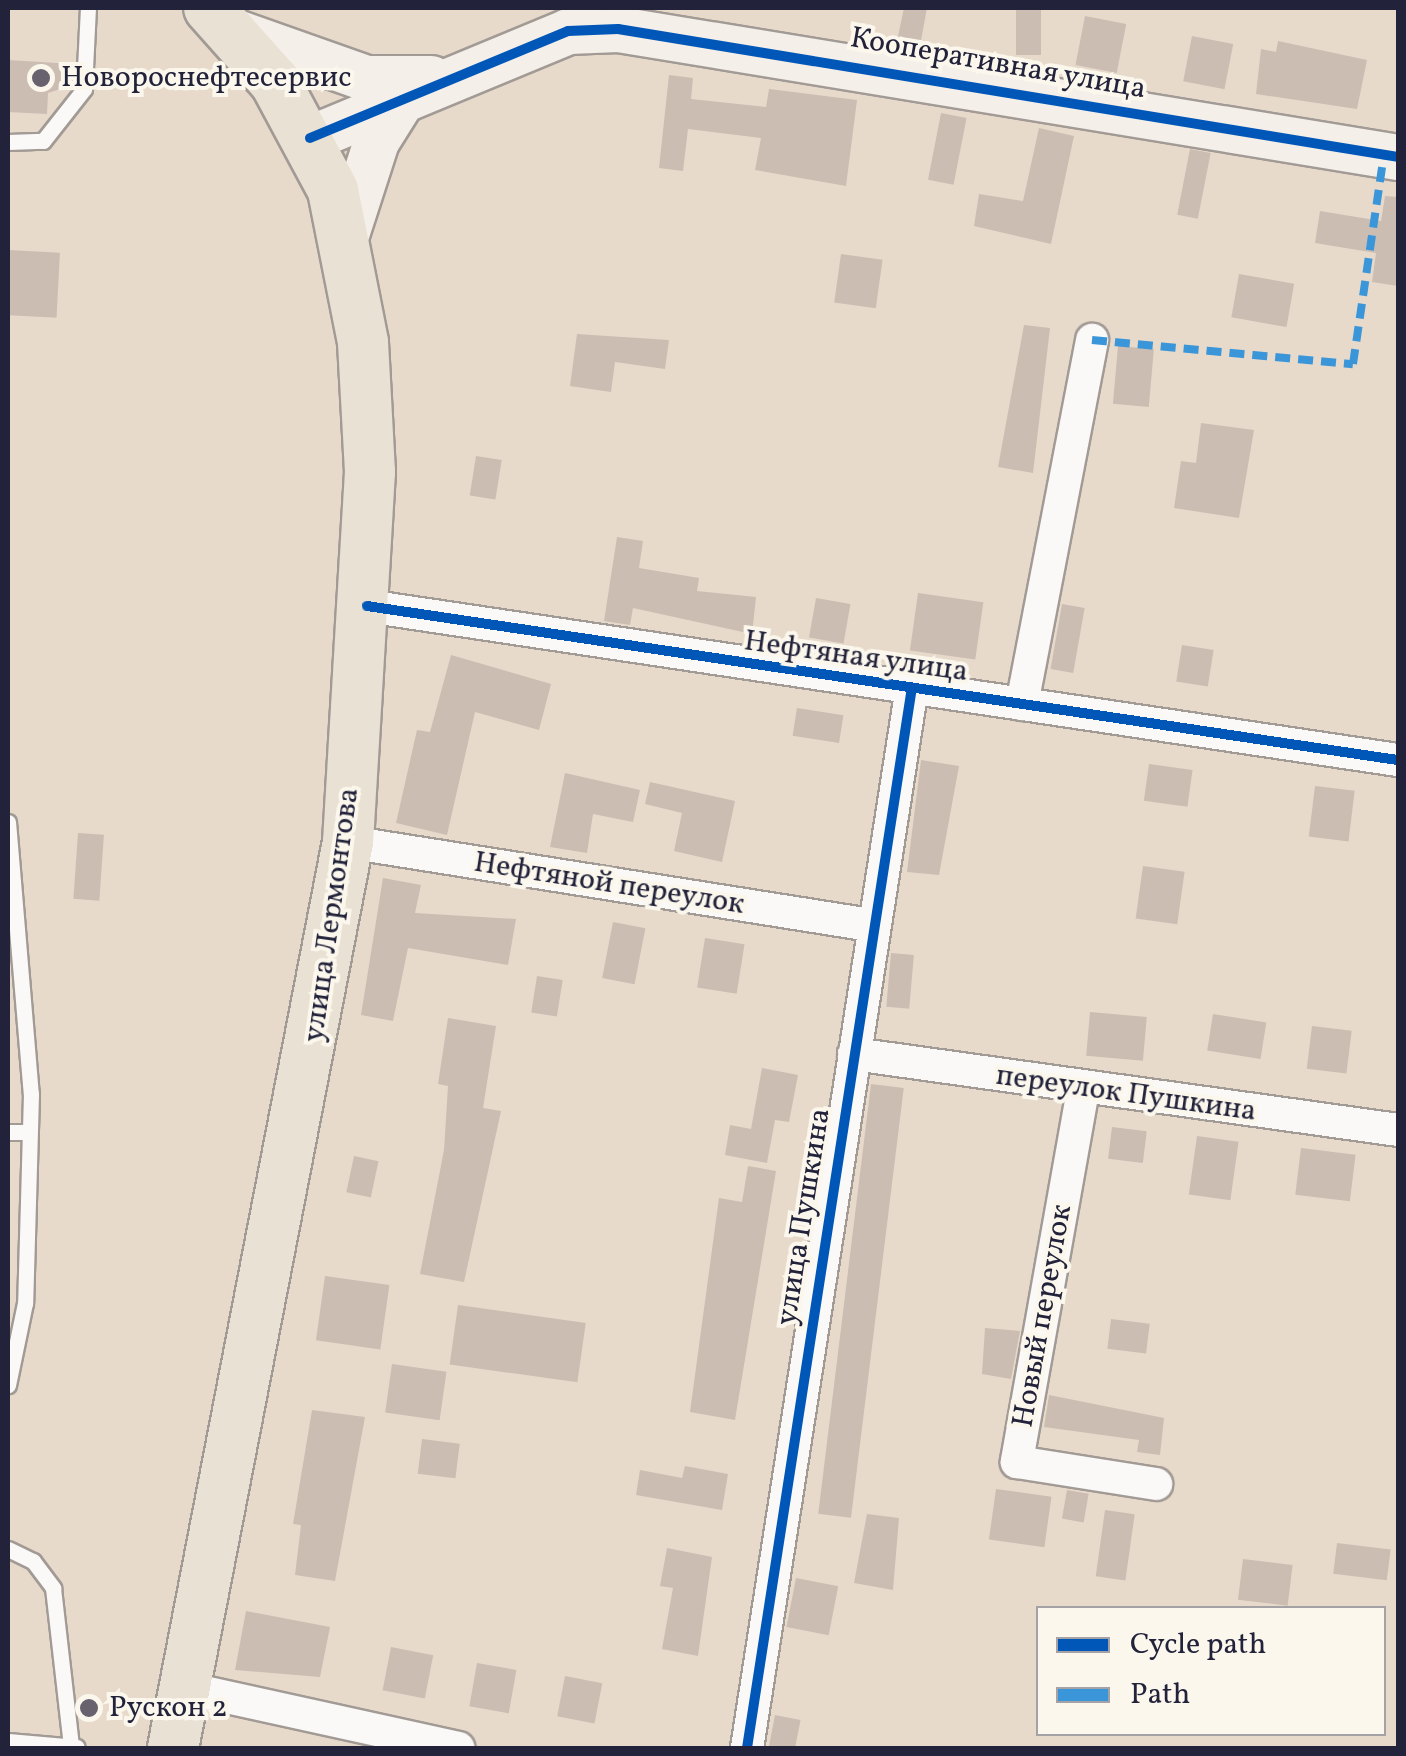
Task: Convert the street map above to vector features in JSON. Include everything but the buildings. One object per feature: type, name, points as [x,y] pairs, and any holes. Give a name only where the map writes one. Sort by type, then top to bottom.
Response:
[{"type":"main road","points":[[218,15],[310,138]]},
{"type":"main road","name":"улица Лермонтова","points":[[173,1748],[348,842],[367,606],[363,342],[346,234],[310,138]]},
{"type":"street","points":[[218,15],[366,78],[448,78]]},
{"type":"street","name":"Кооперативная улица","points":[[310,138],[570,19],[1398,157]]},
{"type":"street","points":[[346,234],[370,155],[403,98]]},
{"type":"street","points":[[1022,704],[1092,340]]},
{"type":"street","name":"Нефтяная улица","points":[[367,606],[911,693],[1022,704],[1398,760]]},
{"type":"street","name":"улица Пушкина","points":[[747,1748],[854,1054],[870,925],[911,693]]},
{"type":"street","name":"Нефтяной переулок","points":[[348,842],[870,925]]},
{"type":"street","name":"переулок Пушкина","points":[[854,1054],[1083,1090],[1398,1130]]},
{"type":"street","name":"Новый переулок","points":[[1083,1090],[1018,1462],[1156,1484]]},
{"type":"street","points":[[186,1688],[458,1748]]},
{"type":"lane","points":[[8,142],[42,141],[84,89],[88,8]]},
{"type":"lane","points":[[8,822],[29,1132],[25,1304],[8,1384]]},
{"type":"lane","points":[[8,1132],[29,1132]]},
{"type":"lane","points":[[8,1549],[33,1562],[53,1588],[76,1747],[8,1742]]},
{"type":"marked path","points":[[1092,340],[1353,364],[1384,155]]},
{"type":"cycle path","points":[[310,138],[568,31],[618,29],[1398,157]]},
{"type":"cycle path","points":[[367,606],[1398,760]]},
{"type":"cycle path","points":[[747,1748],[911,693]]},
{"type":"place","name":"Новороснефтесервис","points":[[41,78]]},
{"type":"place","name":"Рускон 2","points":[[89,1708]]}]
